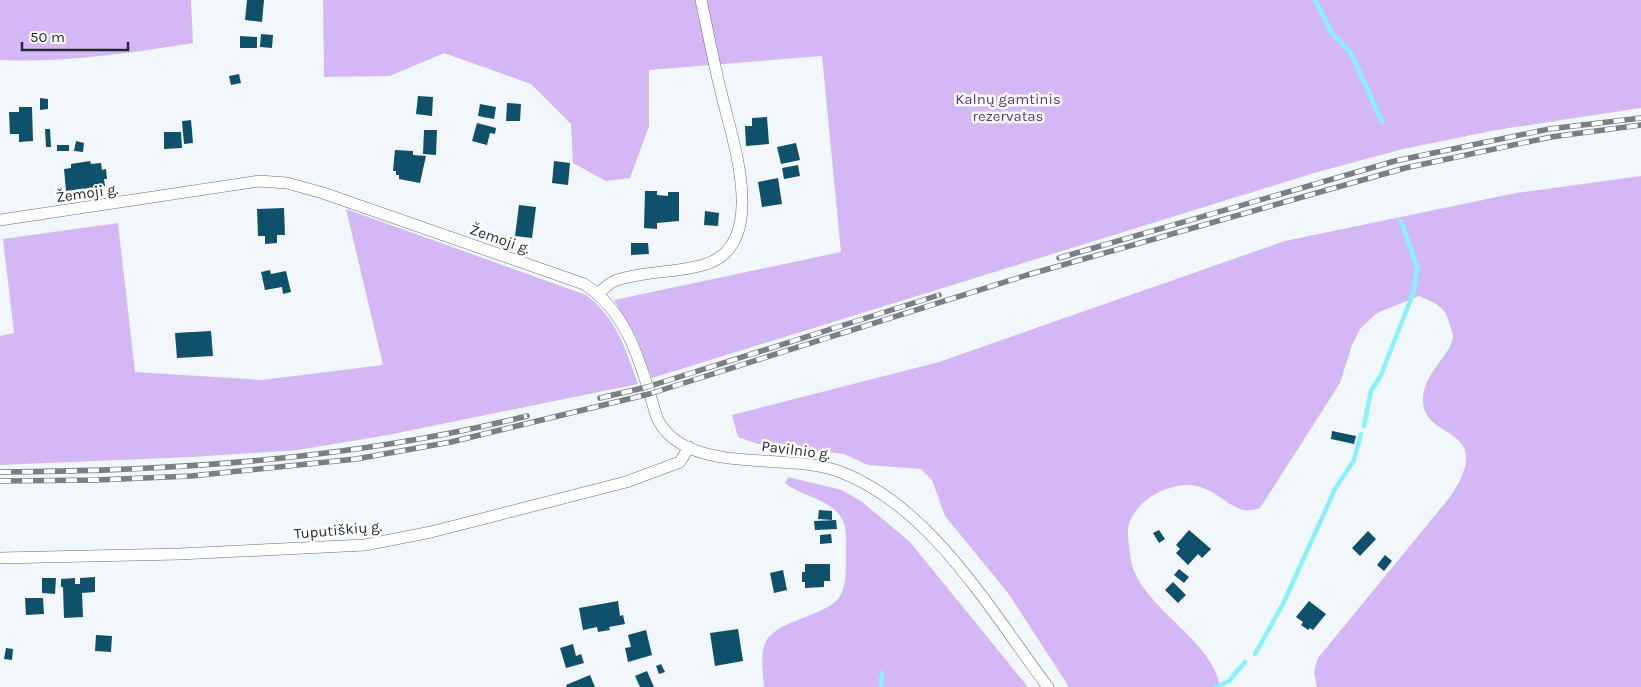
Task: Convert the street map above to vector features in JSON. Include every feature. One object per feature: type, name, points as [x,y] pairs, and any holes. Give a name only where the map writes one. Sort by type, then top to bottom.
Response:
[{"type":"street","points":[[598,293],[616,280],[703,265],[723,257],[734,244],[738,234],[741,198],[737,150],[722,97],[701,0]]},
{"type":"street","name":"Žemoji g.","points":[[0,220],[259,181],[287,182],[566,276],[598,293]]},
{"type":"street","name":"Pavilnio g.","points":[[598,293],[612,308],[628,333],[662,427],[671,438],[689,447],[723,457],[811,464],[835,470],[872,485],[916,523],[962,570],[997,614],[1048,687]]},
{"type":"street","name":"Tuputiškių g.","points":[[0,558],[178,554],[365,545],[431,532],[626,482],[680,462],[689,447]]},
{"type":"green space","points":[[0,0],[191,0],[193,43],[73,59],[0,60]]},
{"type":"green space","name":"Kalnų gamtinis rezervatas","points":[[323,0],[1641,0],[1641,108],[1496,130],[1403,149],[1314,173],[652,378],[636,336],[614,300],[841,252],[822,56],[649,70],[649,126],[630,178],[606,181],[573,163],[571,124],[531,84],[444,53],[390,76],[324,77]]},
{"type":"green space","points":[[1641,176],[1641,687],[1317,687],[1314,672],[1318,658],[1450,497],[1463,474],[1466,457],[1463,446],[1435,424],[1427,415],[1423,402],[1427,382],[1451,344],[1453,333],[1445,312],[1434,303],[1419,296],[1377,313],[1360,329],[1352,345],[1340,383],[1260,508],[1239,509],[1201,487],[1188,485],[1173,487],[1154,494],[1140,506],[1130,521],[1128,531],[1130,558],[1139,581],[1150,597],[1206,655],[1215,670],[1220,687],[1069,687],[1008,593],[945,516],[932,480],[921,469],[868,465],[844,454],[758,444],[738,437],[732,415],[939,362],[1285,241],[1516,193]]},
{"type":"green space","points":[[346,209],[586,295],[605,313],[619,335],[638,384],[388,435],[298,450],[192,457],[0,465],[0,336],[14,333],[3,239],[118,223],[135,372],[262,380],[383,365]]},
{"type":"green space","points":[[788,477],[842,490],[861,501],[910,542],[1028,687],[764,687],[762,669],[763,649],[768,638],[783,627],[821,610],[837,600],[845,583],[846,537],[845,526],[841,516],[825,503],[785,483]]},
{"type":"building","points":[[247,0],[264,0],[262,22],[245,20]]},
{"type":"building","points":[[261,34],[273,35],[272,48],[260,47]]},
{"type":"building","points":[[240,36],[257,37],[257,48],[240,48]]},
{"type":"building","points":[[239,74],[241,83],[231,85],[229,76]]},
{"type":"building","points":[[418,96],[433,97],[432,116],[416,114]]},
{"type":"building","points":[[40,98],[48,99],[48,109],[40,110]]},
{"type":"building","points":[[507,103],[521,104],[520,121],[506,121]]},
{"type":"building","points":[[480,104],[496,107],[494,119],[478,116]]},
{"type":"building","points":[[19,107],[32,107],[33,141],[19,142],[19,134],[10,134],[9,112],[19,112]]},
{"type":"building","points":[[767,117],[769,144],[746,146],[745,126],[752,126],[752,118]]},
{"type":"building","points":[[191,120],[193,143],[184,144],[182,121]]},
{"type":"building","points":[[477,123],[496,128],[495,134],[490,133],[487,145],[472,141]]},
{"type":"building","points":[[45,129],[50,129],[51,147],[46,147]]},
{"type":"building","points":[[424,130],[437,130],[436,155],[423,154]]},
{"type":"building","points":[[164,132],[181,132],[182,148],[164,149]]},
{"type":"building","points":[[76,141],[84,143],[83,152],[74,151]]},
{"type":"building","points":[[796,143],[800,160],[781,164],[777,147]]},
{"type":"building","points":[[57,145],[69,145],[69,151],[57,151]]},
{"type":"building","points":[[395,150],[413,151],[413,155],[426,156],[420,183],[399,179],[396,171],[393,171]]},
{"type":"building","points":[[90,161],[91,164],[101,163],[102,170],[106,169],[107,179],[104,179],[105,186],[66,191],[64,169],[71,168],[71,164]]},
{"type":"building","points":[[554,161],[570,163],[568,185],[552,183]]},
{"type":"building","points":[[798,165],[800,176],[784,179],[782,168]]},
{"type":"building","points":[[778,178],[782,204],[762,207],[758,182]]},
{"type":"building","points":[[645,191],[657,191],[657,195],[668,196],[668,192],[679,192],[679,221],[657,223],[657,229],[644,228]]},
{"type":"building","points":[[519,205],[536,207],[532,238],[515,236]]},
{"type":"building","points":[[284,208],[285,235],[277,235],[277,243],[265,244],[265,236],[258,236],[257,209]]},
{"type":"building","points":[[705,211],[719,213],[718,226],[704,225]]},
{"type":"building","points":[[631,243],[648,243],[649,254],[631,255]]},
{"type":"building","points":[[270,270],[271,274],[286,271],[291,292],[283,294],[282,287],[265,290],[261,272]]},
{"type":"building","points":[[211,331],[213,356],[177,358],[175,333]]},
{"type":"building","points":[[1332,431],[1356,436],[1354,444],[1331,439]]},
{"type":"building","points":[[819,510],[832,511],[832,520],[818,519]]},
{"type":"building","points":[[836,520],[837,529],[815,530],[814,521]]},
{"type":"building","points":[[1159,530],[1165,539],[1159,543],[1153,533]]},
{"type":"building","points":[[1189,530],[1211,549],[1202,558],[1198,554],[1188,565],[1176,553],[1180,549],[1176,545]]},
{"type":"building","points":[[1368,531],[1376,539],[1360,556],[1352,548]]},
{"type":"building","points":[[831,534],[832,543],[820,544],[820,535]]},
{"type":"building","points":[[1385,555],[1392,561],[1384,571],[1377,565]]},
{"type":"building","points":[[805,564],[830,564],[830,581],[824,581],[824,587],[805,588],[805,582],[802,582],[802,572],[805,572]]},
{"type":"building","points":[[1179,569],[1189,577],[1184,583],[1174,575]]},
{"type":"building","points":[[783,570],[787,590],[774,593],[770,573]]},
{"type":"building","points":[[95,577],[95,592],[82,593],[83,617],[64,618],[61,579],[75,578],[75,584],[80,584],[80,578]]},
{"type":"building","points":[[42,578],[56,578],[55,594],[42,593]]},
{"type":"building","points":[[1173,582],[1186,595],[1178,603],[1165,590]]},
{"type":"building","points":[[25,598],[43,598],[44,614],[26,615]]},
{"type":"building","points":[[618,601],[620,616],[623,615],[625,624],[609,627],[610,630],[598,632],[597,627],[583,630],[579,608]]},
{"type":"building","points":[[1309,601],[1326,614],[1313,630],[1310,628],[1308,630],[1301,625],[1303,622],[1296,617]]},
{"type":"building","points":[[738,629],[743,661],[715,666],[710,633]]},
{"type":"building","points":[[646,630],[652,655],[628,662],[625,648],[631,647],[628,635]]},
{"type":"building","points":[[96,635],[112,636],[111,652],[95,651]]},
{"type":"building","points":[[573,644],[576,656],[581,654],[584,663],[566,668],[560,648]]},
{"type":"building","points":[[6,648],[13,649],[12,660],[4,659]]},
{"type":"building","points":[[661,664],[665,672],[659,674],[656,666]]},
{"type":"building","points":[[647,671],[654,687],[640,687],[635,676]]},
{"type":"building","points":[[590,675],[595,687],[567,687],[566,685]]},
{"type":"waterway","points":[[1315,0],[1332,33],[1351,53],[1382,122]]},
{"type":"waterway","points":[[1364,426],[1371,391],[1381,375],[1414,291],[1417,267],[1401,221]]},
{"type":"waterway","points":[[1255,654],[1284,602],[1335,489],[1354,460],[1361,434]]},
{"type":"waterway","points":[[1216,687],[1229,681],[1245,662]]},
{"type":"waterway","points":[[881,687],[882,673]]},
{"type":"railway","points":[[1059,258],[1395,161],[1549,129],[1641,118]]},
{"type":"railway","points":[[0,481],[97,480],[191,476],[356,459],[451,442],[649,394],[1027,275],[1405,168],[1551,137],[1641,125]]},
{"type":"railway","points":[[600,398],[647,387],[939,295]]},
{"type":"railway","points":[[0,472],[133,469],[265,460],[397,443],[527,416]]}]
